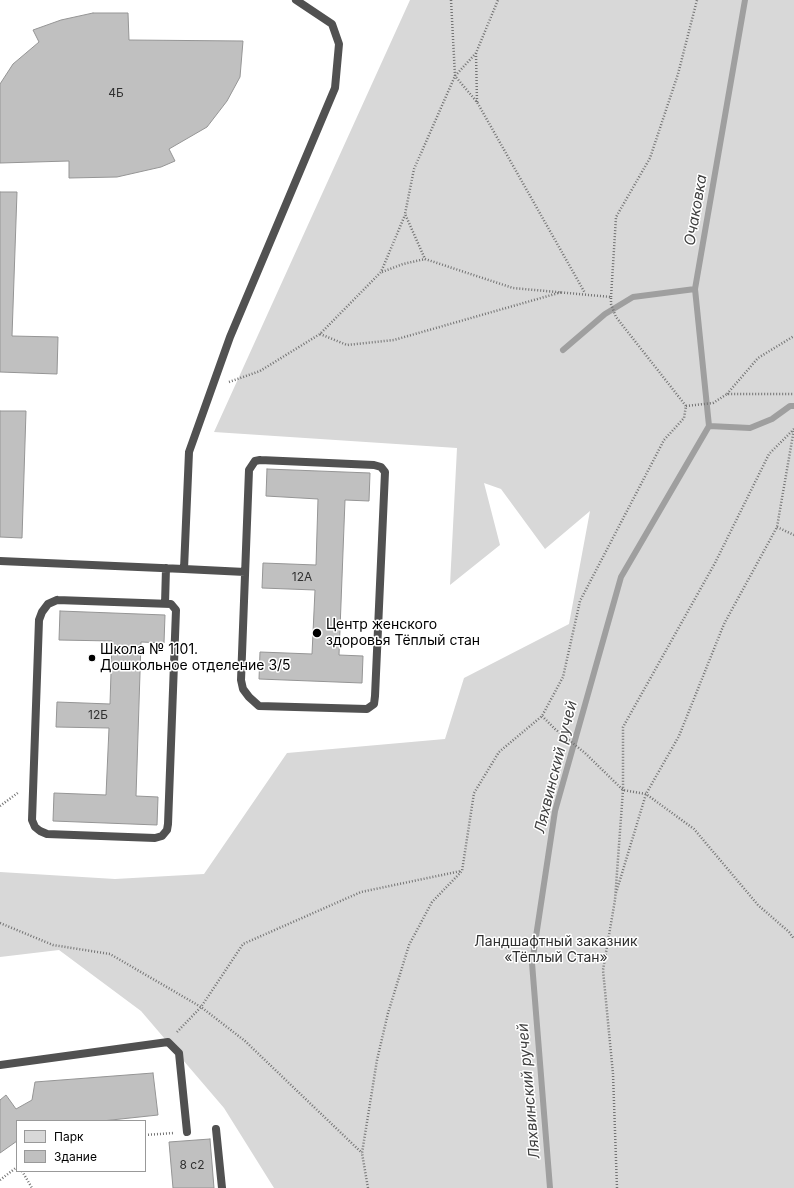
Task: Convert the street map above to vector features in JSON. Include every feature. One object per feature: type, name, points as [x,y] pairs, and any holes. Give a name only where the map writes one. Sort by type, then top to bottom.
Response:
[{"type":"lane","points":[[184,569],[188,452],[230,337],[336,88],[339,44],[332,24],[296,0]]},
{"type":"lane","points":[[255,461],[367,464],[381,467],[385,472],[385,480],[374,704],[367,709],[360,710],[259,706],[249,697],[241,680],[245,572],[249,470],[255,461]]},
{"type":"lane","points":[[0,561],[245,572]]},
{"type":"lane","points":[[165,604],[166,568]]},
{"type":"lane","points":[[57,600],[170,604],[176,610],[167,830],[162,836],[155,838],[47,834],[35,827],[32,820],[34,781],[39,620],[42,612],[48,604],[57,600]]},
{"type":"lane","points":[[0,1065],[168,1042],[179,1053],[187,1132]]},
{"type":"lane","points":[[216,1130],[222,1188]]},
{"type":"path","points":[[451,0],[455,76],[476,102],[586,294]]},
{"type":"path","points":[[212,389],[260,371],[320,334],[381,272],[405,214],[414,169],[455,76],[476,52],[498,0]]},
{"type":"path","points":[[368,1188],[362,1153],[377,1060],[388,1013],[409,945],[432,902],[462,871],[474,793],[499,752],[542,716],[563,677],[580,601],[664,440],[684,418],[686,406],[616,317],[611,304],[611,297],[616,217],[650,158],[678,74],[697,0]]},
{"type":"path","points":[[476,52],[476,102]]},
{"type":"path","points":[[405,214],[425,259]]},
{"type":"path","points":[[381,272],[403,264],[425,259],[513,288],[564,291],[611,297]]},
{"type":"path","points":[[320,334],[347,345],[394,340],[564,291]]},
{"type":"path","points":[[686,406],[713,402],[727,394],[758,358],[794,336]]},
{"type":"path","points":[[727,394],[794,394]]},
{"type":"path","points":[[615,900],[646,794],[680,736],[724,624],[777,527],[794,429]]},
{"type":"path","points":[[617,1188],[613,1074],[603,970],[615,900],[624,790],[623,727],[716,563],[769,454],[794,429]]},
{"type":"path","points":[[777,527],[794,536]]},
{"type":"path","points":[[542,716],[555,729],[584,752],[624,790],[646,794],[694,830],[758,905],[789,932],[794,939]]},
{"type":"path","points":[[0,806],[34,781]]},
{"type":"path","points":[[168,1042],[201,1007],[243,944],[361,892],[462,871]]},
{"type":"path","points":[[0,923],[53,945],[110,954],[201,1007],[244,1042],[362,1153]]},
{"type":"path","points":[[789,932],[794,933]]},
{"type":"path","points":[[0,1180],[16,1168]]},
{"type":"path","points":[[23,1172],[32,1188]]},
{"type":"green space","name":"Ландшафтный заказник «Тёплый Стан»","points":[[410,0],[794,0],[794,1188],[274,1188],[224,1108],[141,1011],[59,950],[0,957],[0,872],[115,879],[204,874],[287,753],[445,739],[464,678],[569,624],[590,511],[545,549],[501,489],[484,483],[500,545],[450,585],[457,448],[214,432]]},
{"type":"building","points":[[93,13],[128,13],[129,40],[243,41],[240,77],[227,101],[207,127],[169,149],[175,161],[161,167],[117,177],[69,178],[69,161],[0,163],[0,84],[13,64],[39,42],[33,30],[61,20]]},
{"type":"building","points":[[0,192],[17,192],[12,336],[58,337],[57,374],[0,372]]},
{"type":"building","points":[[0,411],[26,411],[22,538],[0,537]]},
{"type":"building","points":[[267,469],[370,473],[369,501],[345,500],[339,655],[363,656],[362,683],[259,679],[260,652],[312,654],[315,590],[262,588],[263,563],[316,565],[318,499],[266,496]]},
{"type":"building","points":[[60,611],[165,615],[164,643],[141,642],[136,796],[158,797],[157,825],[53,821],[54,793],[106,795],[109,728],[56,727],[57,702],[110,704],[112,641],[59,640]]},
{"type":"building","points":[[153,1073],[158,1115],[111,1120],[16,1120],[16,1142],[0,1153],[0,1100],[6,1095],[16,1109],[32,1100],[35,1082]]},
{"type":"building","points":[[210,1139],[214,1188],[173,1188],[169,1142]]},
{"type":"waterway","name":"Очаковка","points":[[709,426],[695,289],[745,0]]},
{"type":"waterway","points":[[563,350],[605,314],[633,297],[695,289]]},
{"type":"waterway","points":[[709,426],[750,428],[772,419],[790,406],[794,406]]},
{"type":"waterway","name":"Ляхвинский ручей","points":[[550,1188],[532,963],[555,811],[621,577],[709,426]]},
{"type":"place","name":"Центр женского здоровья Тёплый стан","points":[[317,633]]},
{"type":"place","name":"Школа № 1101. Дошкольное отделение 3/5","points":[[92,658]]}]
